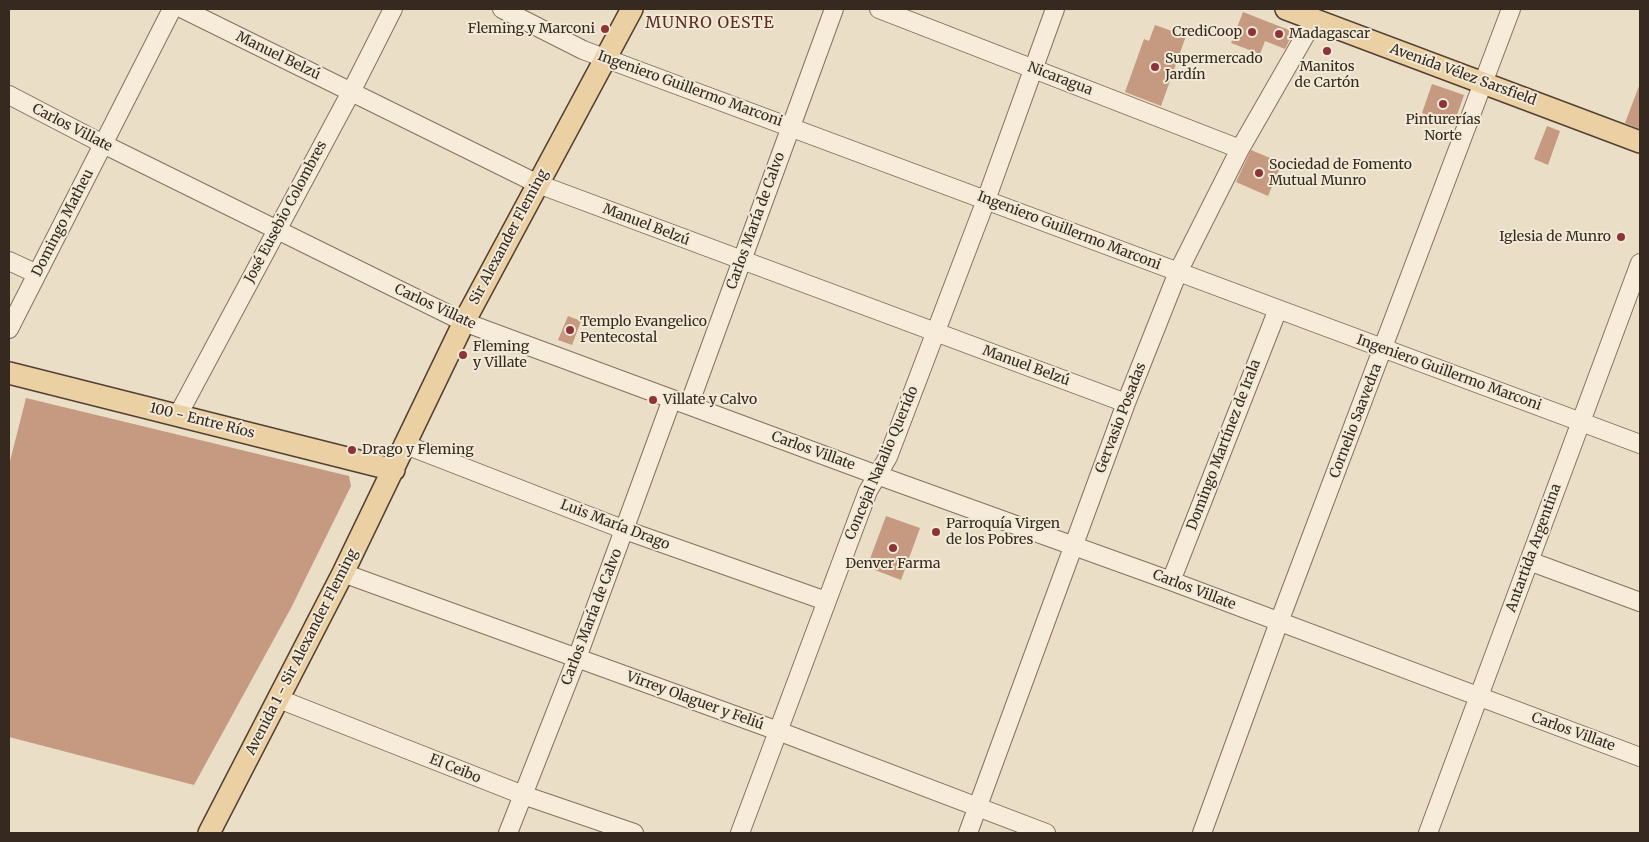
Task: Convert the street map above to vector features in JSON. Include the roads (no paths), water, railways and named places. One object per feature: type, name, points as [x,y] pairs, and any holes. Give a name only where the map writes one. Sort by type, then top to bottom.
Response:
[{"type":"main road","name":"Sir Alexander Fleming","points":[[394,470],[464,322],[632,9]]},
{"type":"main road","name":"Avenida Vélez Sarsfield","points":[[1286,9],[1640,142]]},
{"type":"main road","name":"100 - Entre Ríos","points":[[9,373],[394,470]]},
{"type":"main road","name":"Avenida 1 - Sir Alexander Fleming","points":[[215,831],[394,470]]},
{"type":"street","name":"Domingo Matheu","points":[[9,329],[172,9]]},
{"type":"street","name":"Manuel Belzú","points":[[183,9],[538,184],[1126,403]]},
{"type":"street","name":"José Eusebio Colombres","points":[[178,415],[351,92],[393,9]]},
{"type":"street","name":"Ingeniero Guillermo Marconi","points":[[502,9],[584,50],[1640,444]]},
{"type":"street","name":"Carlos María de Calvo","points":[[508,833],[625,530],[741,260],[834,9]]},
{"type":"street","name":"Nicaragua","points":[[879,9],[1240,149]]},
{"type":"street","name":"Concejal Natalio Querido","points":[[740,833],[868,491],[876,474],[888,457],[936,332],[1055,9]]},
{"type":"street","name":"Cornelio Saavedra","points":[[1202,833],[1279,622],[1511,9]]},
{"type":"street","name":"Gervasio Posadas","points":[[968,833],[1126,403],[1178,272],[1240,149],[1314,20]]},
{"type":"street","name":"Carlos Villate","points":[[9,95],[103,144],[464,322],[1171,581],[1640,756]]},
{"type":"street","points":[[9,261],[37,274]]},
{"type":"street","name":"Antartida Argentina","points":[[1428,833],[1640,262]]},
{"type":"street","name":"Domingo Martínez de Irala","points":[[1171,581],[1278,309]]},
{"type":"street","name":"Luis María Drago","points":[[406,445],[625,530],[826,602]]},
{"type":"street","points":[[1529,561],[1640,602]]},
{"type":"street","name":"Virrey Olaguer y Feliú","points":[[343,573],[778,731],[1046,833]]},
{"type":"street","name":"El Ceibo","points":[[279,699],[523,795],[634,833]]},
{"type":"place","name":"Fleming y Marconi","points":[[605,29]]},
{"type":"place","name":"CrediCoop","points":[[1252,32]]},
{"type":"place","name":"Madagascar","points":[[1279,34]]},
{"type":"place","name":"Manitos de Cartón","points":[[1327,51]]},
{"type":"place","name":"Supermercado Jardín","points":[[1155,67]]},
{"type":"place","name":"Pinturerías Norte","points":[[1443,104]]},
{"type":"place","name":"Sociedad de Fomento Mutual Munro","points":[[1259,173]]},
{"type":"place","name":"Iglesia de Munro","points":[[1621,237]]},
{"type":"place","name":"Templo Evangelico Pentecostal","points":[[570,330]]},
{"type":"place","name":"Fleming y Villate","points":[[463,355]]},
{"type":"place","name":"Villate y Calvo","points":[[653,400]]},
{"type":"place","name":"Drago y Fleming","points":[[352,450]]},
{"type":"place","name":"Parroquía Virgen de los Pobres","points":[[936,532]]},
{"type":"place","name":"Denver Farma","points":[[893,548]]},
{"type":"district","name":"MUNRO OESTE","points":[[710,23]]}]
